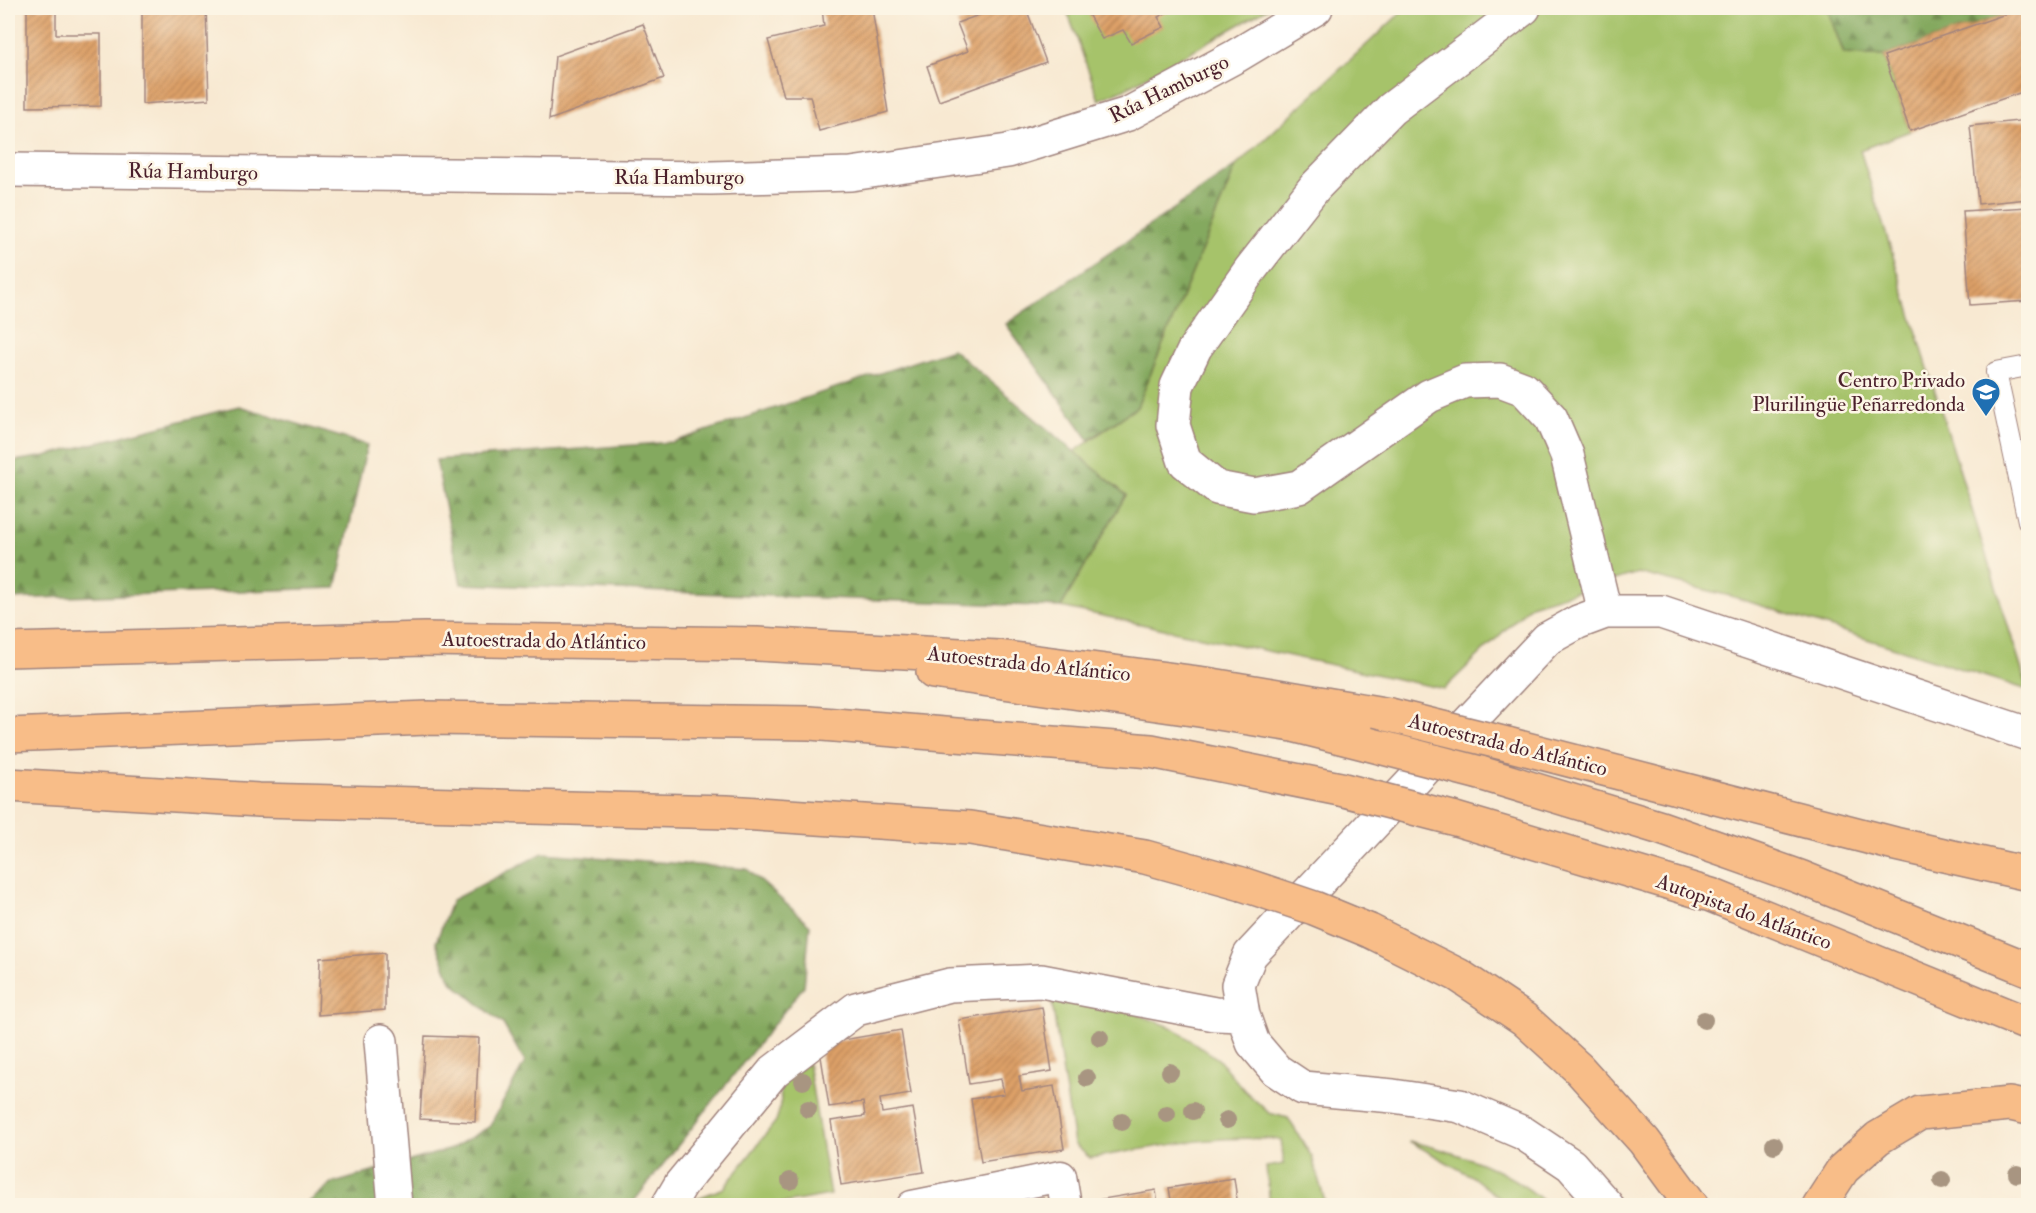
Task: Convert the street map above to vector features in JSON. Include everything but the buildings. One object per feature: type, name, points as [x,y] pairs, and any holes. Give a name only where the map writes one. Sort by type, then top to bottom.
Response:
[{"type":"highway","name":"Autoestrada do Atlántico","points":[[8,650],[425,639],[757,644],[998,657],[1206,684],[1390,716],[1883,841],[2028,874]]},
{"type":"highway","points":[[757,644],[979,679],[1199,710],[1293,726],[1368,744],[1480,773],[1661,828],[1800,877],[2028,969]]},
{"type":"highway","name":"Autopista do Atlántico","points":[[8,735],[428,718],[810,723],[1151,751],[1340,789],[1452,818],[1711,895],[2028,1024]]},
{"type":"highway","points":[[8,785],[259,800],[728,812],[970,828],[1145,857],[1242,884],[1314,908],[1370,930],[1458,975],[1524,1019],[1579,1069],[1644,1141],[1692,1206]]},
{"type":"highway","points":[[1819,1206],[1843,1169],[1878,1138],[1920,1113],[2010,1104],[2028,1108]]},
{"type":"street","name":"Rúa Hamburgo","points":[[8,170],[711,178],[851,174],[1008,151],[1128,114],[1236,56],[1316,8]]},
{"type":"street","points":[[1524,8],[1391,109],[1316,187],[1250,270],[1195,348],[1177,386],[1173,425],[1185,462],[1217,488],[1254,495],[1299,487],[1429,396],[1465,381],[1500,380],[1524,389],[1551,418],[1567,455],[1605,612]]},
{"type":"street","points":[[1607,1206],[1571,1165],[1523,1133],[1460,1107],[1393,1096],[1303,1088],[1276,1070],[1253,1043],[1243,1015],[1238,985],[1251,955],[1547,639],[1578,622],[1605,612],[1661,612],[2028,734]]},
{"type":"street","points":[[668,1206],[681,1184],[774,1071],[856,1009],[950,985],[1041,981],[1215,1014],[1243,1015]]},
{"type":"street","points":[[381,1041],[395,1206]]},
{"type":"street","points":[[912,1206],[1061,1176],[1066,1206]]},
{"type":"lane","points":[[2028,366],[1996,372],[2028,521]]},
{"type":"green space","points":[[8,8],[14,8],[9,149],[8,149]]},
{"type":"green space","points":[[1066,8],[1269,8],[1124,89],[1099,100]]},
{"type":"green space","points":[[1406,8],[1827,8],[1844,54],[1884,56],[1910,131],[1860,150],[2028,690],[1734,597],[1638,573],[1531,605],[1444,689],[1061,607],[1126,495],[1074,452],[1137,407],[1236,166]]},
{"type":"green space","points":[[1827,8],[2023,8],[1884,56],[1844,54]]},
{"type":"green space","points":[[1236,166],[1137,407],[1089,440],[1006,324]]},
{"type":"green space","points":[[952,349],[1126,495],[1061,607],[461,584],[436,460],[673,442]]},
{"type":"green space","points":[[239,406],[367,445],[336,588],[8,599],[8,462],[45,456]]},
{"type":"green space","points":[[543,853],[747,869],[810,925],[804,986],[631,1205],[304,1206],[331,1184],[451,1149],[489,1127],[525,1062],[503,1024],[451,981],[436,942],[452,900]]},
{"type":"green space","points":[[1070,1002],[1129,1011],[1171,1027],[1218,1059],[1244,1090],[1269,1113],[1288,1118],[1312,1157],[1326,1205],[1270,1205],[1266,1167],[1284,1164],[1281,1140],[1233,1138],[1209,1140],[1090,1158],[1074,1144],[1052,1003]]},
{"type":"green space","points":[[808,1063],[830,1195],[773,1205],[677,1206],[724,1188],[776,1121],[781,1105],[780,1083]]},
{"type":"green space","points":[[1409,1141],[1465,1157],[1501,1172],[1533,1192],[1548,1205],[1508,1205],[1473,1177]]},
{"type":"place","name":"Centro Privado Plurilingüe Peñarredonda","points":[[1986,418]]}]
